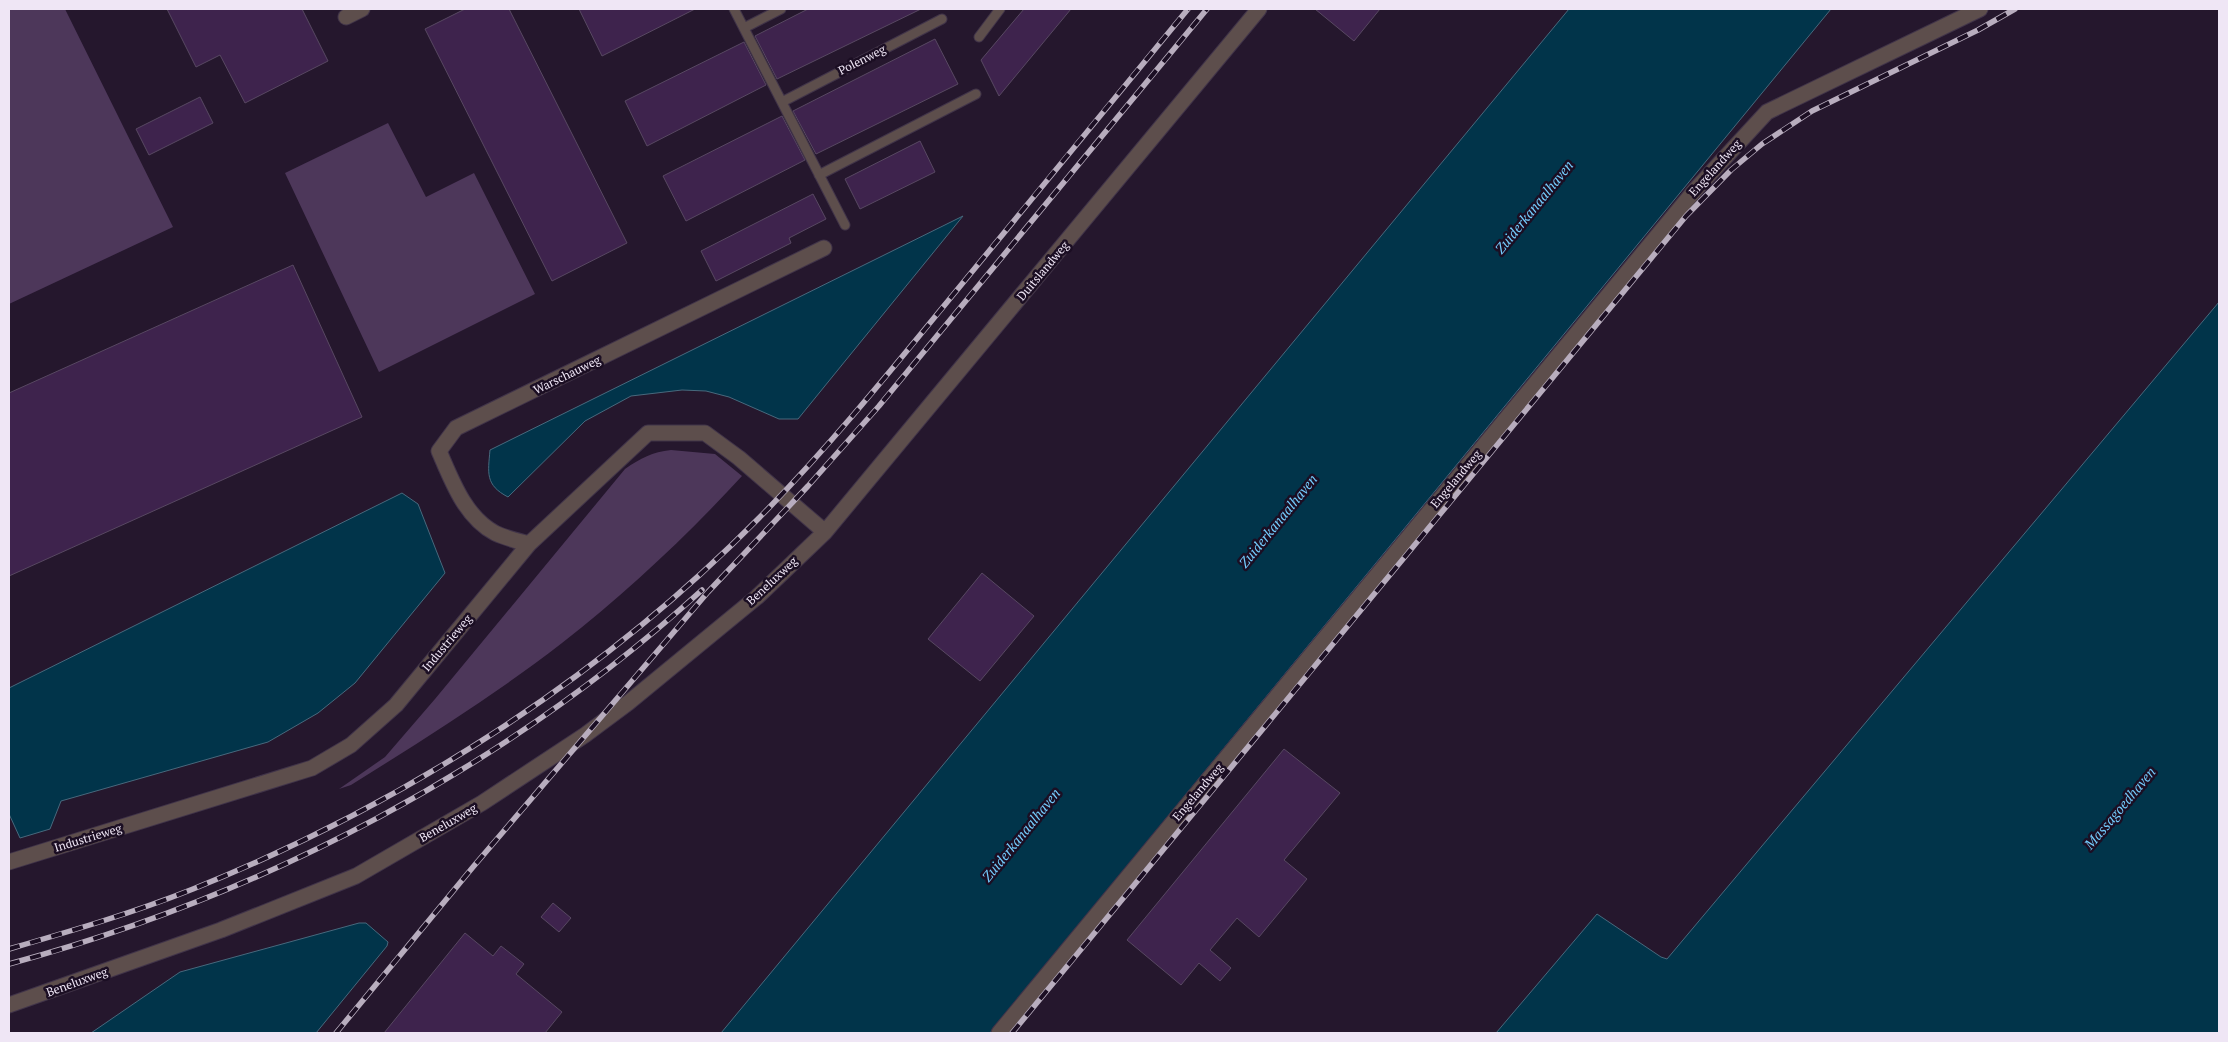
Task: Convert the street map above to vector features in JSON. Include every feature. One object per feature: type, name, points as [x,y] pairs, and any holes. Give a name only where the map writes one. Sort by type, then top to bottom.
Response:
[{"type":"street","points":[[346,17],[362,9]]},
{"type":"street","name":"Duitslandweg","points":[[825,532],[1259,9]]},
{"type":"street","name":"Engelandweg","points":[[999,1033],[1696,189],[1767,112],[1980,9]]},
{"type":"street","name":"Warschauweg","points":[[528,544],[495,533],[477,518],[458,494],[439,451],[456,428],[824,248]]},
{"type":"street","name":"Industrieweg","points":[[9,862],[312,768],[343,750],[396,704],[528,544],[648,433],[705,433],[739,458],[825,532]]},
{"type":"street","name":"Beneluxweg","points":[[9,1005],[221,930],[356,876],[466,813],[585,735],[628,704],[756,597],[825,532]]},
{"type":"lane","points":[[734,9],[845,226]]},
{"type":"lane","points":[[744,28],[781,9]]},
{"type":"lane","points":[[979,37],[1000,9]]},
{"type":"lane","name":"Polenweg","points":[[782,102],[942,19]]},
{"type":"lane","points":[[819,174],[976,94]]},
{"type":"shaded area","points":[[9,9],[65,9],[173,227],[9,304]]},
{"type":"shaded area","points":[[388,123],[426,197],[474,173],[535,294],[379,372],[285,173]]},
{"type":"shaded area","points":[[671,450],[715,454],[742,476],[655,563],[562,643],[458,717],[351,785],[339,789],[385,757],[625,469],[647,456]]},
{"type":"water","name":"Zuiderkanaalhaven","points":[[1569,9],[1831,9],[990,1033],[721,1033]]},
{"type":"water","points":[[963,216],[798,419],[779,419],[729,397],[706,391],[682,390],[631,396],[585,421],[508,497],[495,488],[492,483],[489,472],[490,450]]},
{"type":"water","name":"Massagoedhaven","points":[[2219,302],[2219,1033],[1496,1033],[1597,914],[1661,957],[1667,959]]},
{"type":"water","points":[[402,493],[418,504],[445,573],[355,683],[318,713],[268,742],[61,801],[50,829],[20,838],[9,814],[9,688]]},
{"type":"water","points":[[359,923],[366,923],[388,942],[387,946],[316,1033],[91,1033],[180,972]]},
{"type":"building","points":[[167,9],[302,9],[328,61],[245,103],[220,55],[196,67]]},
{"type":"building","points":[[465,9],[509,9],[627,243],[552,281],[425,29]]},
{"type":"building","points":[[579,9],[695,9],[602,56]]},
{"type":"building","points":[[808,9],[921,9],[777,79],[755,36]]},
{"type":"building","points":[[1024,9],[1071,9],[999,96],[981,60]]},
{"type":"building","points":[[1315,9],[1380,9],[1354,41]]},
{"type":"building","points":[[935,39],[958,84],[816,154],[793,111]]},
{"type":"building","points":[[744,42],[766,85],[647,146],[625,101]]},
{"type":"building","points":[[200,97],[213,123],[149,155],[136,129]]},
{"type":"building","points":[[782,116],[805,160],[686,221],[663,176]]},
{"type":"building","points":[[920,141],[935,172],[860,209],[845,179]]},
{"type":"building","points":[[813,194],[826,219],[789,238],[791,243],[716,281],[701,251]]},
{"type":"building","points":[[293,265],[362,417],[9,576],[9,393]]},
{"type":"building","points":[[982,573],[1034,616],[980,681],[928,639]]},
{"type":"building","points":[[1284,749],[1340,793],[1284,860],[1307,879],[1259,937],[1237,918],[1210,950],[1231,968],[1220,981],[1199,963],[1181,985],[1127,940]]},
{"type":"building","points":[[553,903],[571,918],[559,932],[541,917]]},
{"type":"building","points":[[465,933],[493,956],[501,946],[524,964],[516,974],[562,1012],[545,1033],[384,1033]]},
{"type":"railway","points":[[9,949],[125,914],[170,898],[271,856],[347,818],[422,777],[495,732],[565,684],[633,632],[698,577],[759,518],[836,435],[1188,9]]},
{"type":"railway","points":[[336,1033],[473,867],[708,592],[808,486],[879,406],[1207,9]]},
{"type":"railway","points":[[1012,1033],[1686,216],[1731,170],[1762,144],[1812,111],[1978,30],[2015,9]]},
{"type":"railway","points":[[9,964],[104,935],[197,901],[289,862],[378,818],[464,768],[547,714],[626,654],[702,590]]}]
